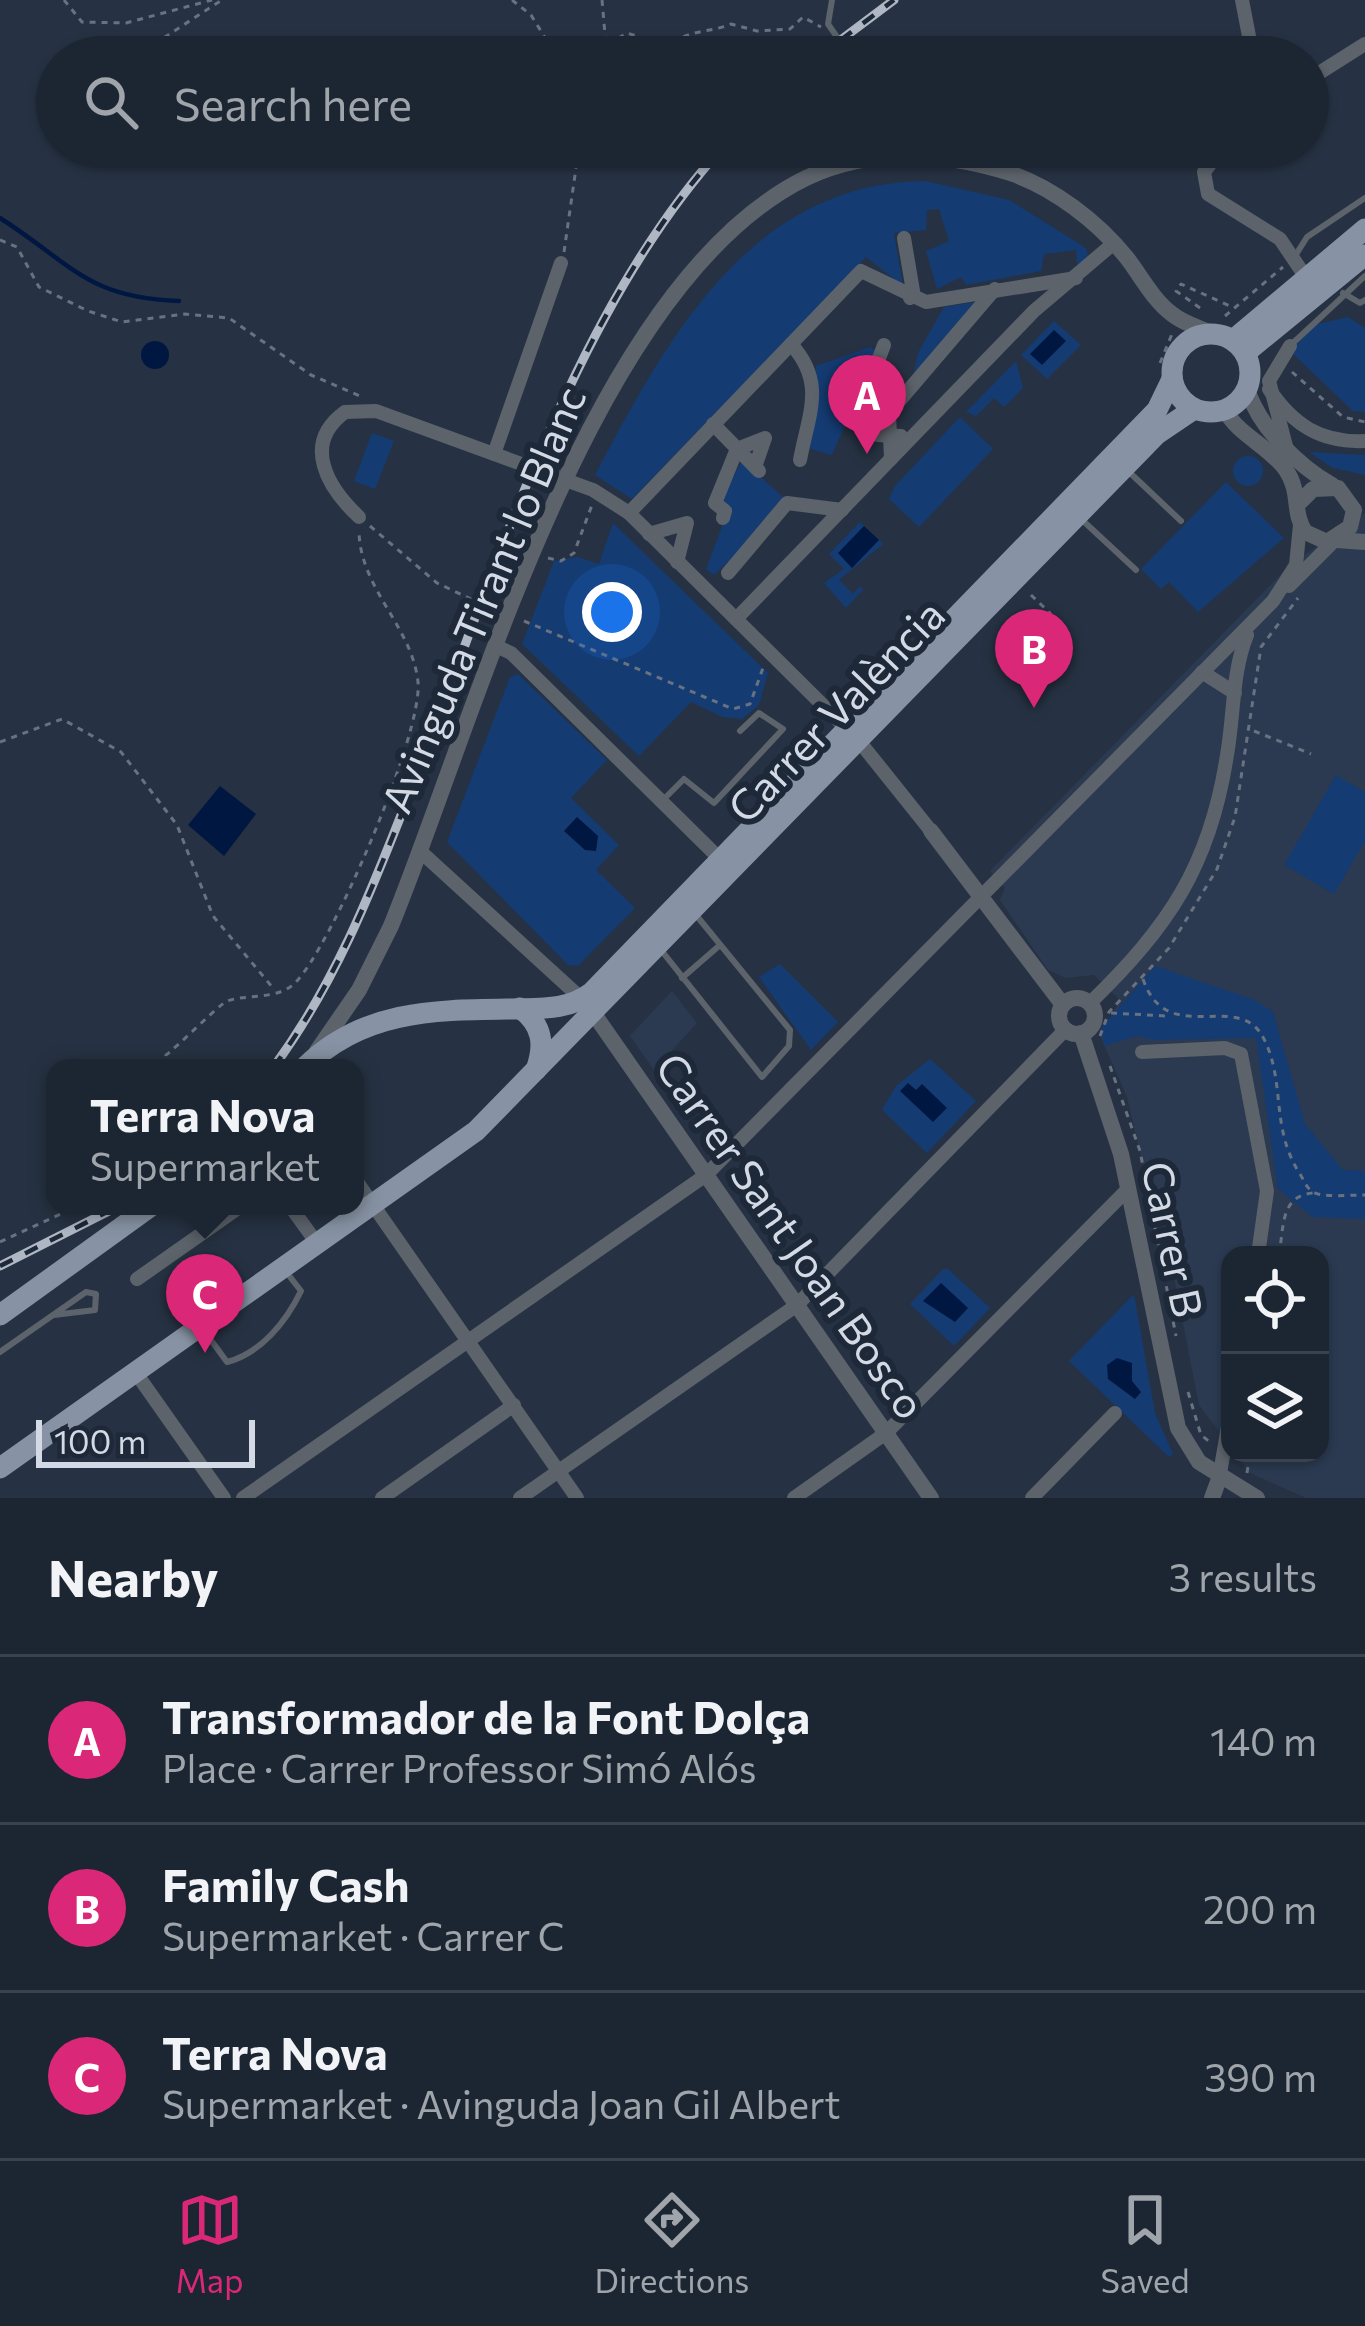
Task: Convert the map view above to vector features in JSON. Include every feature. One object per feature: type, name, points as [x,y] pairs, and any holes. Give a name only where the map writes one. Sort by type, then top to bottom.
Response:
[{"type":"main road","points":[[1222,332],[1296,265],[1362,236]]},
{"type":"main road","points":[[1222,332],[1258,389],[1226,410],[1194,409],[1165,375],[1180,349],[1197,336],[1294,311],[1362,236]]},
{"type":"main road","name":"Carrer València","points":[[588,1006],[694,912],[852,735],[1157,410],[1165,375]]},
{"type":"main road","name":"Carrer València","points":[[364,1214],[476,1131],[536,1071],[720,860],[1170,422],[1194,409]]},
{"type":"main road","points":[[315,1059],[342,1037],[388,1017],[442,1009],[588,1006]]},
{"type":"main road","points":[[520,1009],[536,1024],[542,1040],[536,1071]]},
{"type":"main road","points":[[0,1315],[139,1215]]},
{"type":"main road","name":"Carrer València","points":[[0,1468],[362,1215]]},
{"type":"street","points":[[1242,0],[1248,36]]},
{"type":"street","points":[[1329,67],[1365,44]]},
{"type":"street","name":"Avinguda Tirant lo Blanc","points":[[311,1059],[359,990],[420,851],[580,445],[613,386],[656,319],[747,215],[808,177],[834,168]]},
{"type":"street","name":"Avinguda Tirant lo Blanc","points":[[989,168],[1062,200],[1114,243],[1164,308],[1222,332]]},
{"type":"street","points":[[1207,168],[1208,194],[1268,230],[1296,265]]},
{"type":"street","points":[[904,238],[913,291],[910,298]]},
{"type":"street","points":[[736,619],[1034,311],[1114,243]]},
{"type":"street","points":[[494,454],[561,263]]},
{"type":"street","points":[[628,513],[856,275],[868,270],[910,298],[932,302],[1076,278]]},
{"type":"street","points":[[1012,287],[1030,296],[1034,311]]},
{"type":"street","points":[[891,459],[894,436],[889,413],[995,289]]},
{"type":"street","points":[[791,344],[810,365],[814,382],[800,460]]},
{"type":"street","points":[[884,345],[859,411],[877,434],[912,437]]},
{"type":"street","points":[[1290,346],[1258,389],[1254,409],[1313,474],[1365,516]]},
{"type":"street","points":[[1258,389],[1312,432],[1365,441]]},
{"type":"street","points":[[1226,410],[1232,422],[1282,465],[1300,501],[1297,565],[1275,599]]},
{"type":"street","points":[[359,517],[329,482],[322,443],[331,424],[345,412],[376,411],[595,491],[628,513],[852,735],[1063,1005],[1060,1020],[1073,1031]]},
{"type":"street","points":[[713,424],[737,449],[757,469],[765,438],[737,449],[713,501],[725,511],[723,518]]},
{"type":"street","points":[[1300,501],[1313,488],[1344,495]]},
{"type":"street","points":[[243,1498],[706,1175],[1336,540],[1354,519],[1344,495]]},
{"type":"street","points":[[728,573],[787,503],[842,510]]},
{"type":"street","points":[[649,534],[687,523],[677,562]]},
{"type":"street","points":[[1300,526],[1318,541],[1365,542]]},
{"type":"street","points":[[1090,1003],[1157,934],[1200,862],[1221,796],[1240,652],[1252,625]]},
{"type":"street","points":[[498,647],[511,652],[720,860]]},
{"type":"street","points":[[1202,672],[1235,693]]},
{"type":"street","points":[[420,851],[588,1006]]},
{"type":"street","points":[[520,1498],[797,1305],[1073,1031],[1095,1018],[1090,1003],[1078,998],[1063,1005]]},
{"type":"street","name":"Carrer Sant Joan Bosco","points":[[588,1006],[932,1498]]},
{"type":"street","name":"Carrer B","points":[[1073,1031],[1128,1189],[1174,1417],[1192,1453],[1235,1493],[1257,1498]]},
{"type":"street","points":[[1142,1052],[1225,1048],[1241,1054],[1267,1191],[1259,1246]]},
{"type":"street","points":[[794,1498],[886,1433],[1128,1189]]},
{"type":"street","points":[[364,1191],[577,1498]]},
{"type":"street","points":[[137,1279],[229,1215]]},
{"type":"street","points":[[297,1215],[319,1246]]},
{"type":"street","points":[[136,1373],[224,1498]]},
{"type":"street","points":[[382,1498],[514,1406]]},
{"type":"street","points":[[1033,1498],[1115,1413]]},
{"type":"street","points":[[1212,1498],[1223,1462]]},
{"type":"lane","points":[[832,0],[828,24],[836,36]]},
{"type":"lane","points":[[1296,265],[1307,237],[1365,197]]},
{"type":"lane","points":[[1290,346],[1365,276]]},
{"type":"lane","points":[[1294,311],[1340,296],[1360,303],[1365,299]]},
{"type":"lane","points":[[1125,467],[1181,521]]},
{"type":"lane","points":[[1077,516],[1136,570]]},
{"type":"lane","points":[[662,801],[684,779],[715,803],[783,729],[759,712],[740,731]]},
{"type":"lane","points":[[658,947],[761,1077],[790,1046],[791,1036],[694,912]]},
{"type":"lane","points":[[682,978],[721,945]]},
{"type":"lane","points":[[202,1328],[227,1362],[239,1359],[286,1322],[301,1292],[285,1270]]},
{"type":"lane","points":[[0,1352],[86,1292],[96,1294],[94,1310],[54,1315]]},
{"type":"path","points":[[64,0],[82,22],[126,23],[212,0]]},
{"type":"path","points":[[167,36],[223,0]]},
{"type":"path","points":[[512,0],[531,15],[544,36]]},
{"type":"path","points":[[602,0],[607,36]]},
{"type":"path","points":[[688,36],[731,24],[763,31],[790,29],[803,17],[816,26],[828,24]]},
{"type":"path","points":[[561,263],[576,168]]},
{"type":"path","points":[[0,240],[17,247],[39,287],[88,311],[122,322],[185,314],[229,318],[300,368],[358,394],[376,411]]},
{"type":"path","points":[[1231,306],[1181,284],[1176,291],[1200,307],[1222,332],[1296,265]]},
{"type":"path","points":[[1164,308],[1165,320],[1174,330],[1165,375]]},
{"type":"path","points":[[1290,371],[1343,417],[1365,422]]},
{"type":"path","points":[[535,554],[561,561],[574,553],[595,491]]},
{"type":"path","points":[[359,517],[436,583],[472,600]]},
{"type":"path","points":[[165,1059],[224,1001],[255,1000],[296,983],[331,934],[417,706],[412,657],[365,570],[359,517]]},
{"type":"path","points":[[1099,1046],[1109,1012],[1169,948],[1217,869],[1235,817],[1261,647],[1310,585]]},
{"type":"path","points":[[1030,595],[1051,614]]},
{"type":"path","points":[[522,620],[739,710],[753,699],[772,655]]},
{"type":"path","points":[[0,742],[62,719],[121,752],[177,825],[213,916],[274,989]]},
{"type":"path","points":[[1255,731],[1312,754]]},
{"type":"path","points":[[1109,1012],[1171,1016]]},
{"type":"path","points":[[1103,1055],[1120,1088],[1140,1151],[1178,1348]]},
{"type":"path","points":[[1281,1246],[1288,1204],[1300,1194],[1316,1193]]},
{"type":"path","points":[[0,1242],[58,1215]]},
{"type":"path","points":[[1187,1390],[1202,1435],[1208,1442],[1217,1441]]},
{"type":"shaded area","points":[[925,181],[1009,200],[1086,248],[1089,261],[1077,264],[1076,250],[1044,254],[1041,271],[966,285],[961,277],[937,289],[926,251],[949,241],[939,209],[927,210],[926,230],[894,233],[903,286],[866,257],[632,499],[595,475],[685,323],[721,278],[763,239],[810,209],[864,189]]},
{"type":"shaded area","points":[[975,302],[914,373],[918,353],[944,307]]},
{"type":"shaded area","points":[[1348,317],[1365,328],[1365,412],[1353,411],[1290,351],[1317,324]]},
{"type":"shaded area","points":[[1054,321],[1081,345],[1047,379],[1021,355]]},
{"type":"shaded area","points":[[1054,330],[1066,341],[1042,365],[1030,354]]},
{"type":"shaded area","points":[[155,341],[165,345],[169,355],[165,365],[155,369],[145,365],[141,355],[145,345]]},
{"type":"shaded area","points":[[870,347],[877,352],[832,455],[807,448],[816,366]]},
{"type":"shaded area","points":[[1016,361],[1023,388],[1004,407],[994,398],[976,416],[966,412]]},
{"type":"shaded area","points":[[960,417],[993,449],[919,527],[889,499],[895,486]]},
{"type":"shaded area","points":[[372,433],[394,441],[375,489],[354,481]]},
{"type":"shaded area","points":[[1309,452],[1365,455],[1365,475],[1333,468]]},
{"type":"shaded area","points":[[1248,456],[1263,471],[1248,486],[1233,471]]},
{"type":"shaded area","points":[[742,460],[784,498],[758,533],[714,575],[706,569],[728,511],[721,501]]},
{"type":"shaded area","points":[[1226,482],[1284,538],[1198,612],[1169,582],[1161,589],[1141,569]]},
{"type":"shaded area","points":[[1365,513],[1365,1498],[1306,1498],[1250,1473],[1242,1462],[1329,1462],[1329,1246],[1221,1246],[1221,1434],[1199,1405],[1163,1221],[1156,1221],[1127,1097],[1101,1038],[1120,1000],[1094,975],[1066,978],[1048,970],[1000,900],[1005,888],[990,871],[1291,564]]},
{"type":"shaded area","points":[[860,522],[883,544],[839,580],[853,594],[860,586],[863,590],[846,608],[824,583],[844,569],[829,554]]},
{"type":"shaded area","points":[[613,523],[768,673],[759,705],[742,719],[722,717],[691,702],[639,756],[522,644],[554,561],[578,557],[599,564]]},
{"type":"shaded area","points":[[864,526],[879,540],[852,568],[838,553]]},
{"type":"shaded area","points":[[518,674],[607,760],[571,798],[619,845],[596,870],[635,908],[578,966],[568,965],[447,842],[510,677]]},
{"type":"shaded area","points":[[1336,775],[1365,792],[1365,841],[1334,894],[1284,865]]},
{"type":"shaded area","points":[[220,786],[256,814],[224,856],[188,825]]},
{"type":"shaded area","points":[[577,817],[598,836],[596,851],[585,850],[564,831]]},
{"type":"shaded area","points":[[780,964],[838,1022],[811,1050],[759,977]]},
{"type":"shaded area","points":[[1155,966],[1255,1000],[1273,1012],[1305,1124],[1343,1170],[1365,1171],[1365,1219],[1313,1217],[1278,1189],[1256,1038],[1153,1040],[1137,1036],[1104,1046],[1101,1028]]},
{"type":"shaded area","points":[[672,991],[697,1023],[654,1070],[630,1036]]},
{"type":"shaded area","points":[[930,1059],[976,1101],[927,1153],[882,1110],[896,1086]]},
{"type":"shaded area","points":[[908,1083],[916,1090],[922,1084],[947,1108],[933,1122],[900,1091]]},
{"type":"shaded area","points":[[943,1269],[990,1308],[954,1346],[910,1304]]},
{"type":"shaded area","points":[[941,1283],[968,1308],[955,1322],[923,1301]]},
{"type":"shaded area","points":[[1134,1294],[1155,1413],[1173,1454],[1169,1457],[1069,1361]]},
{"type":"shaded area","points":[[1117,1358],[1132,1363],[1132,1381],[1141,1392],[1135,1399],[1108,1379],[1107,1365]]},
{"type":"waterway","points":[[0,218],[101,286],[179,301]]},
{"type":"railway","points":[[846,36],[894,0]]},
{"type":"railway","points":[[279,1059],[332,972],[364,905],[503,544],[577,372],[668,215],[706,168]]},
{"type":"railway","points":[[0,1266],[101,1215]]},
{"type":"place","name":"Transformador de la Font Dolça","points":[[867,454]]},
{"type":"place","name":"Family Cash","points":[[1034,708]]},
{"type":"place","name":"Terra Nova","points":[[205,1353]]}]
